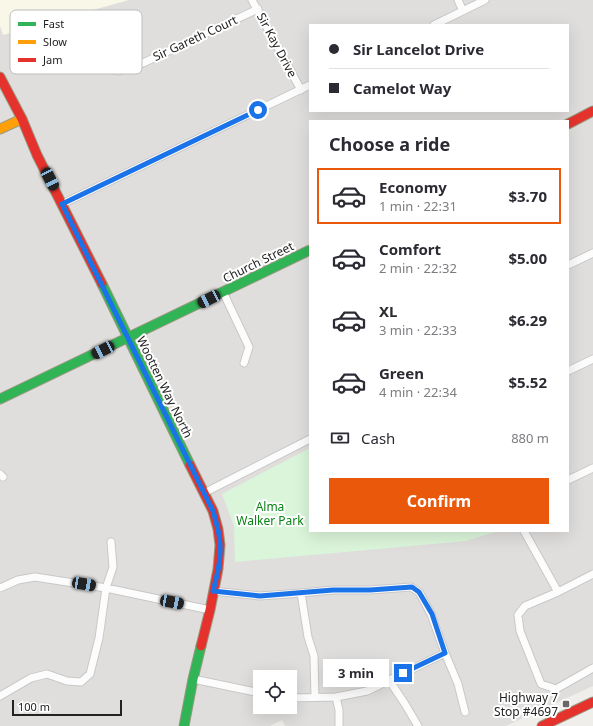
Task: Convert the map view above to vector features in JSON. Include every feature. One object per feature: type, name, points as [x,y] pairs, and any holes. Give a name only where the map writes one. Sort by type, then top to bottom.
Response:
[{"type":"street","name":"Sir Kay Drive","points":[[252,0],[301,90]]},
{"type":"street","points":[[458,0],[463,11]]},
{"type":"street","points":[[436,24],[485,0]]},
{"type":"street","name":"Sir Gareth Court","points":[[142,62],[258,9]]},
{"type":"street","name":"Wootten Way North","points":[[0,77],[22,119],[37,155],[213,511],[218,529],[220,545],[218,569],[184,726]]},
{"type":"street","points":[[62,204],[309,86]]},
{"type":"street","points":[[569,123],[593,111]]},
{"type":"street","points":[[0,129],[22,119]]},
{"type":"street","name":"Church Street","points":[[0,399],[309,250]]},
{"type":"street","points":[[569,265],[593,253]]},
{"type":"street","points":[[223,292],[249,347],[244,364]]},
{"type":"street","points":[[569,371],[593,359]]},
{"type":"street","points":[[204,493],[309,439]]},
{"type":"street","points":[[569,480],[593,468]]},
{"type":"street","points":[[525,532],[558,592]]},
{"type":"street","points":[[0,696],[31,678],[47,674],[67,681],[81,682],[90,674],[99,638],[106,588],[113,567],[111,542]]},
{"type":"street","points":[[593,574],[558,592],[525,606],[518,615],[520,631],[541,684],[556,689],[593,668]]},
{"type":"street","points":[[0,588],[18,580],[35,577],[106,588],[210,610]]},
{"type":"street","points":[[213,591],[260,596],[333,590],[370,590],[412,587],[419,592],[432,614],[445,653],[458,684],[465,712]]},
{"type":"street","points":[[302,593],[308,637],[314,656],[315,697]]},
{"type":"street","points":[[297,698],[336,697],[367,691],[445,653]]},
{"type":"street","points":[[193,679],[253,692]]},
{"type":"street","points":[[389,680],[418,726]]},
{"type":"street","points":[[336,697],[339,710],[339,726]]},
{"type":"street","points":[[542,726],[593,702]]},
{"type":"shaded area","points":[[0,0],[593,0],[593,686],[506,726],[285,726],[282,720],[270,726],[0,726]]},
{"type":"shaded area","points":[[0,0],[129,0],[93,10],[10,10],[10,33],[3,35],[0,26]]},
{"type":"green space","name":"Alma Walker Park","points":[[309,449],[309,532],[495,532],[466,541],[235,562],[234,526],[222,494]]},
{"type":"traffic: fast","points":[[0,399],[309,250]]},
{"type":"traffic: fast","points":[[102,284],[190,465]]},
{"type":"traffic: fast","points":[[184,726],[201,646]]},
{"type":"traffic: slow","points":[[0,129],[22,119]]},
{"type":"traffic: jam","points":[[0,77],[22,119],[37,155],[102,284]]},
{"type":"traffic: jam","points":[[569,123],[593,111]]},
{"type":"traffic: jam","points":[[190,465],[213,511],[218,529],[220,545],[218,569],[201,646]]},
{"type":"traffic: jam","points":[[542,726],[593,702]]},
{"type":"place","name":"Highway 7 Stop #4697","points":[[566,704]]},
{"type":"route","points":[[258,110],[62,204],[213,511],[218,529],[220,545],[218,569],[213,591],[260,596],[333,590],[370,590],[412,587],[419,592],[432,614],[445,653],[403,673]]}]
